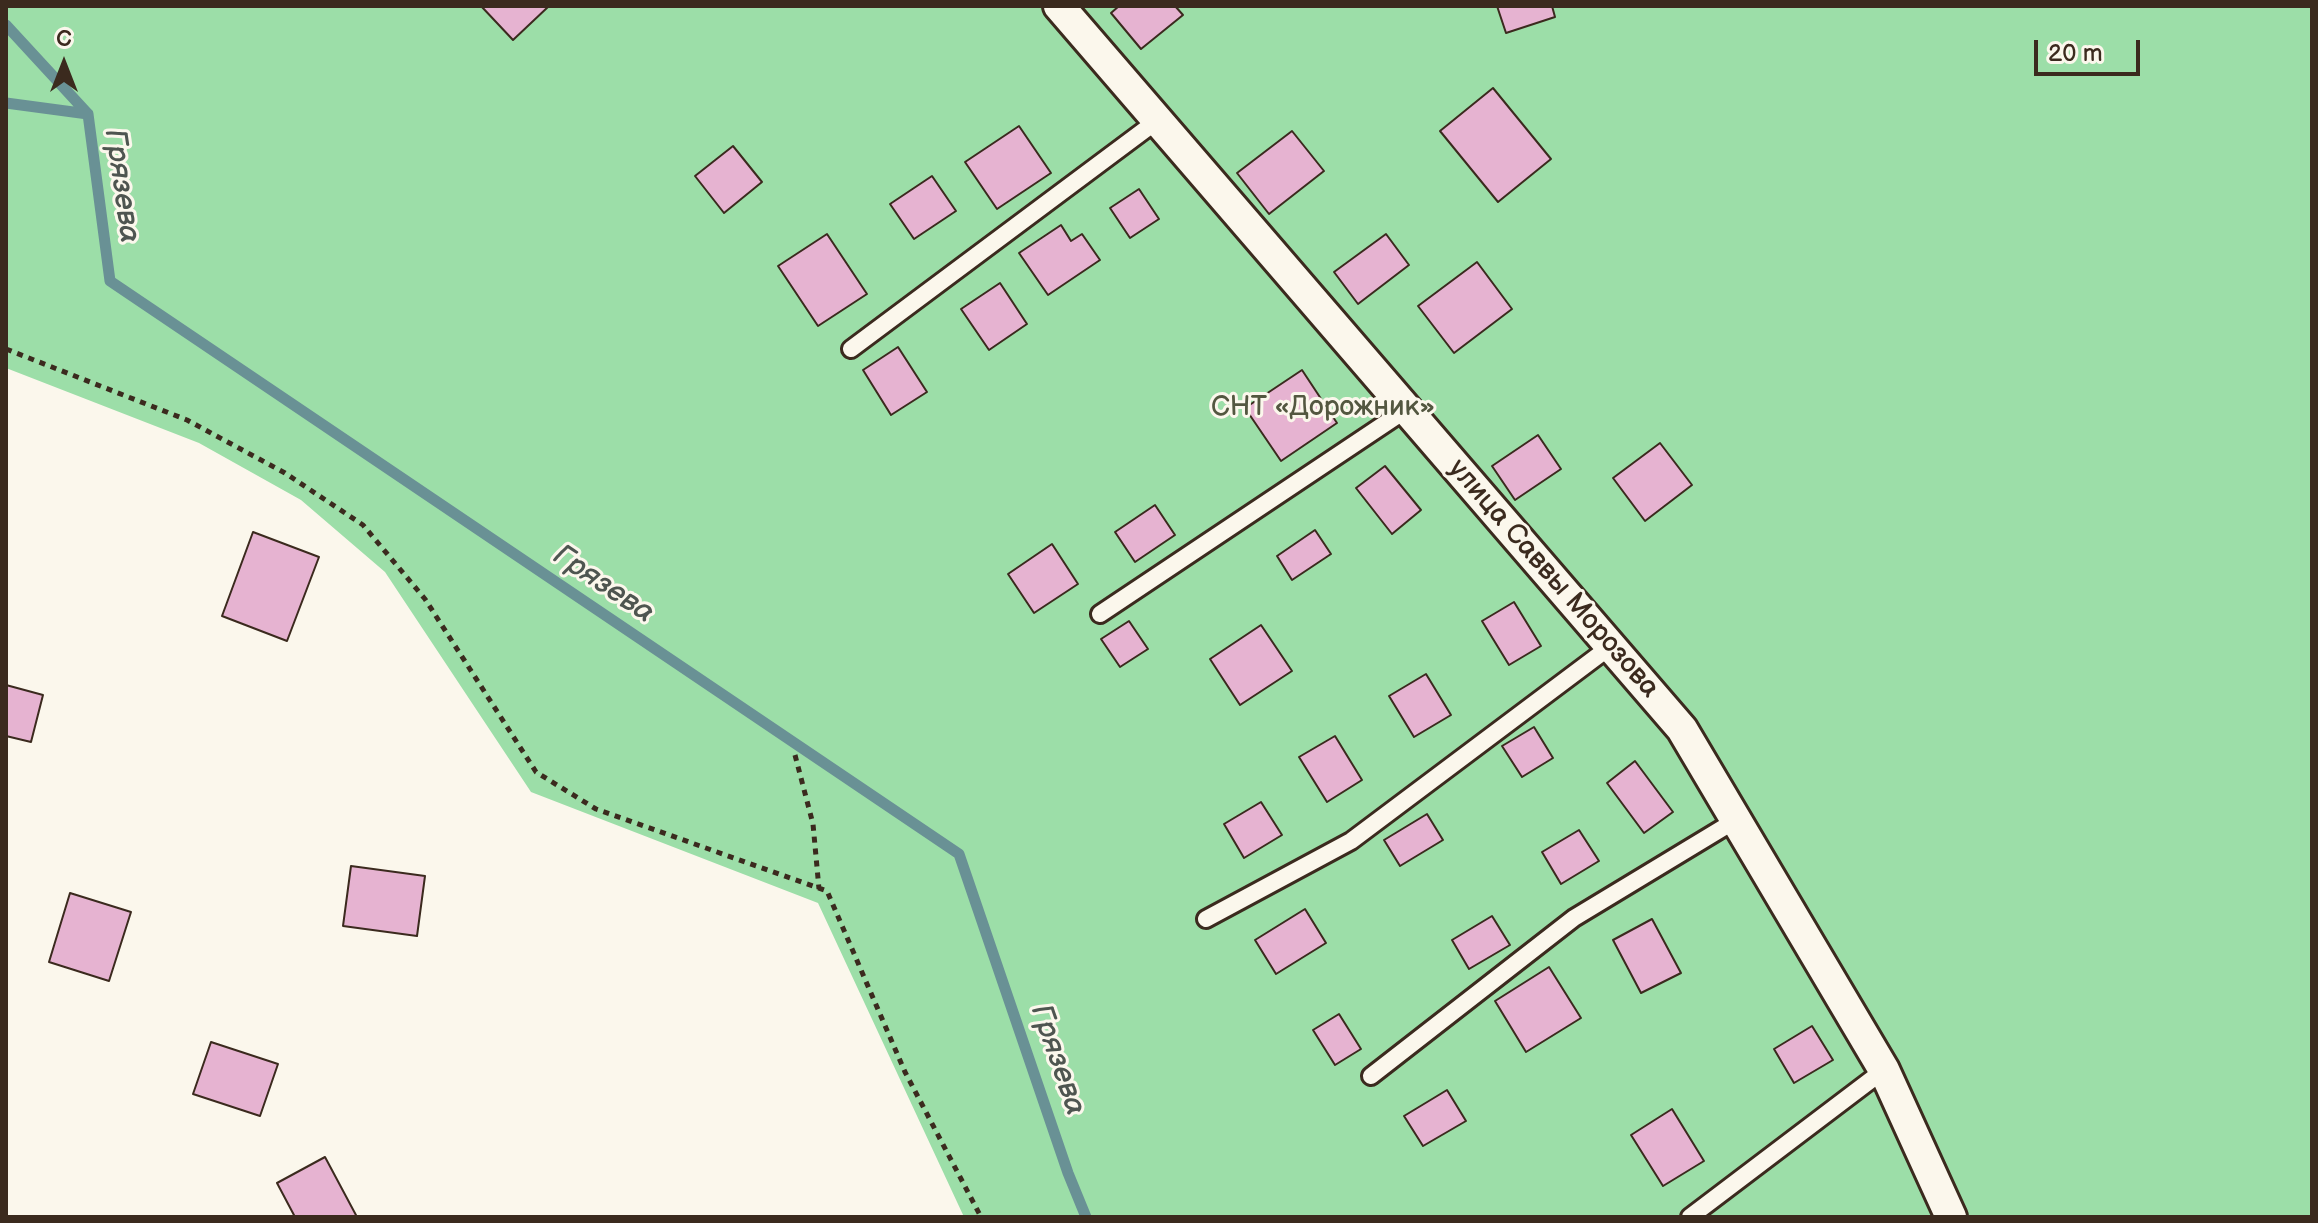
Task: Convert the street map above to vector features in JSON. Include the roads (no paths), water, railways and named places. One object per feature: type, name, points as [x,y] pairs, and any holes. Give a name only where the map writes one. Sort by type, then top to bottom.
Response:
[{"type":"street","name":"улица Саввы Морозова","points":[[1059,6],[1682,729],[1884,1070],[1951,1217]]},
{"type":"lane","points":[[851,349],[1158,120]]},
{"type":"lane","points":[[1100,614],[1407,409]]},
{"type":"lane","points":[[1206,919],[1351,841],[1611,646]]},
{"type":"lane","points":[[1371,1076],[1574,918],[1736,820]]},
{"type":"lane","points":[[1690,1217],[1884,1070]]},
{"type":"waterway","points":[[6,25],[88,114]]},
{"type":"waterway","name":"Грязева","points":[[6,103],[88,114],[110,281],[959,854],[1068,1173],[1086,1217]]},
{"type":"park label","name":"СНТ «Дорожник»","points":[[1323,408]]}]
